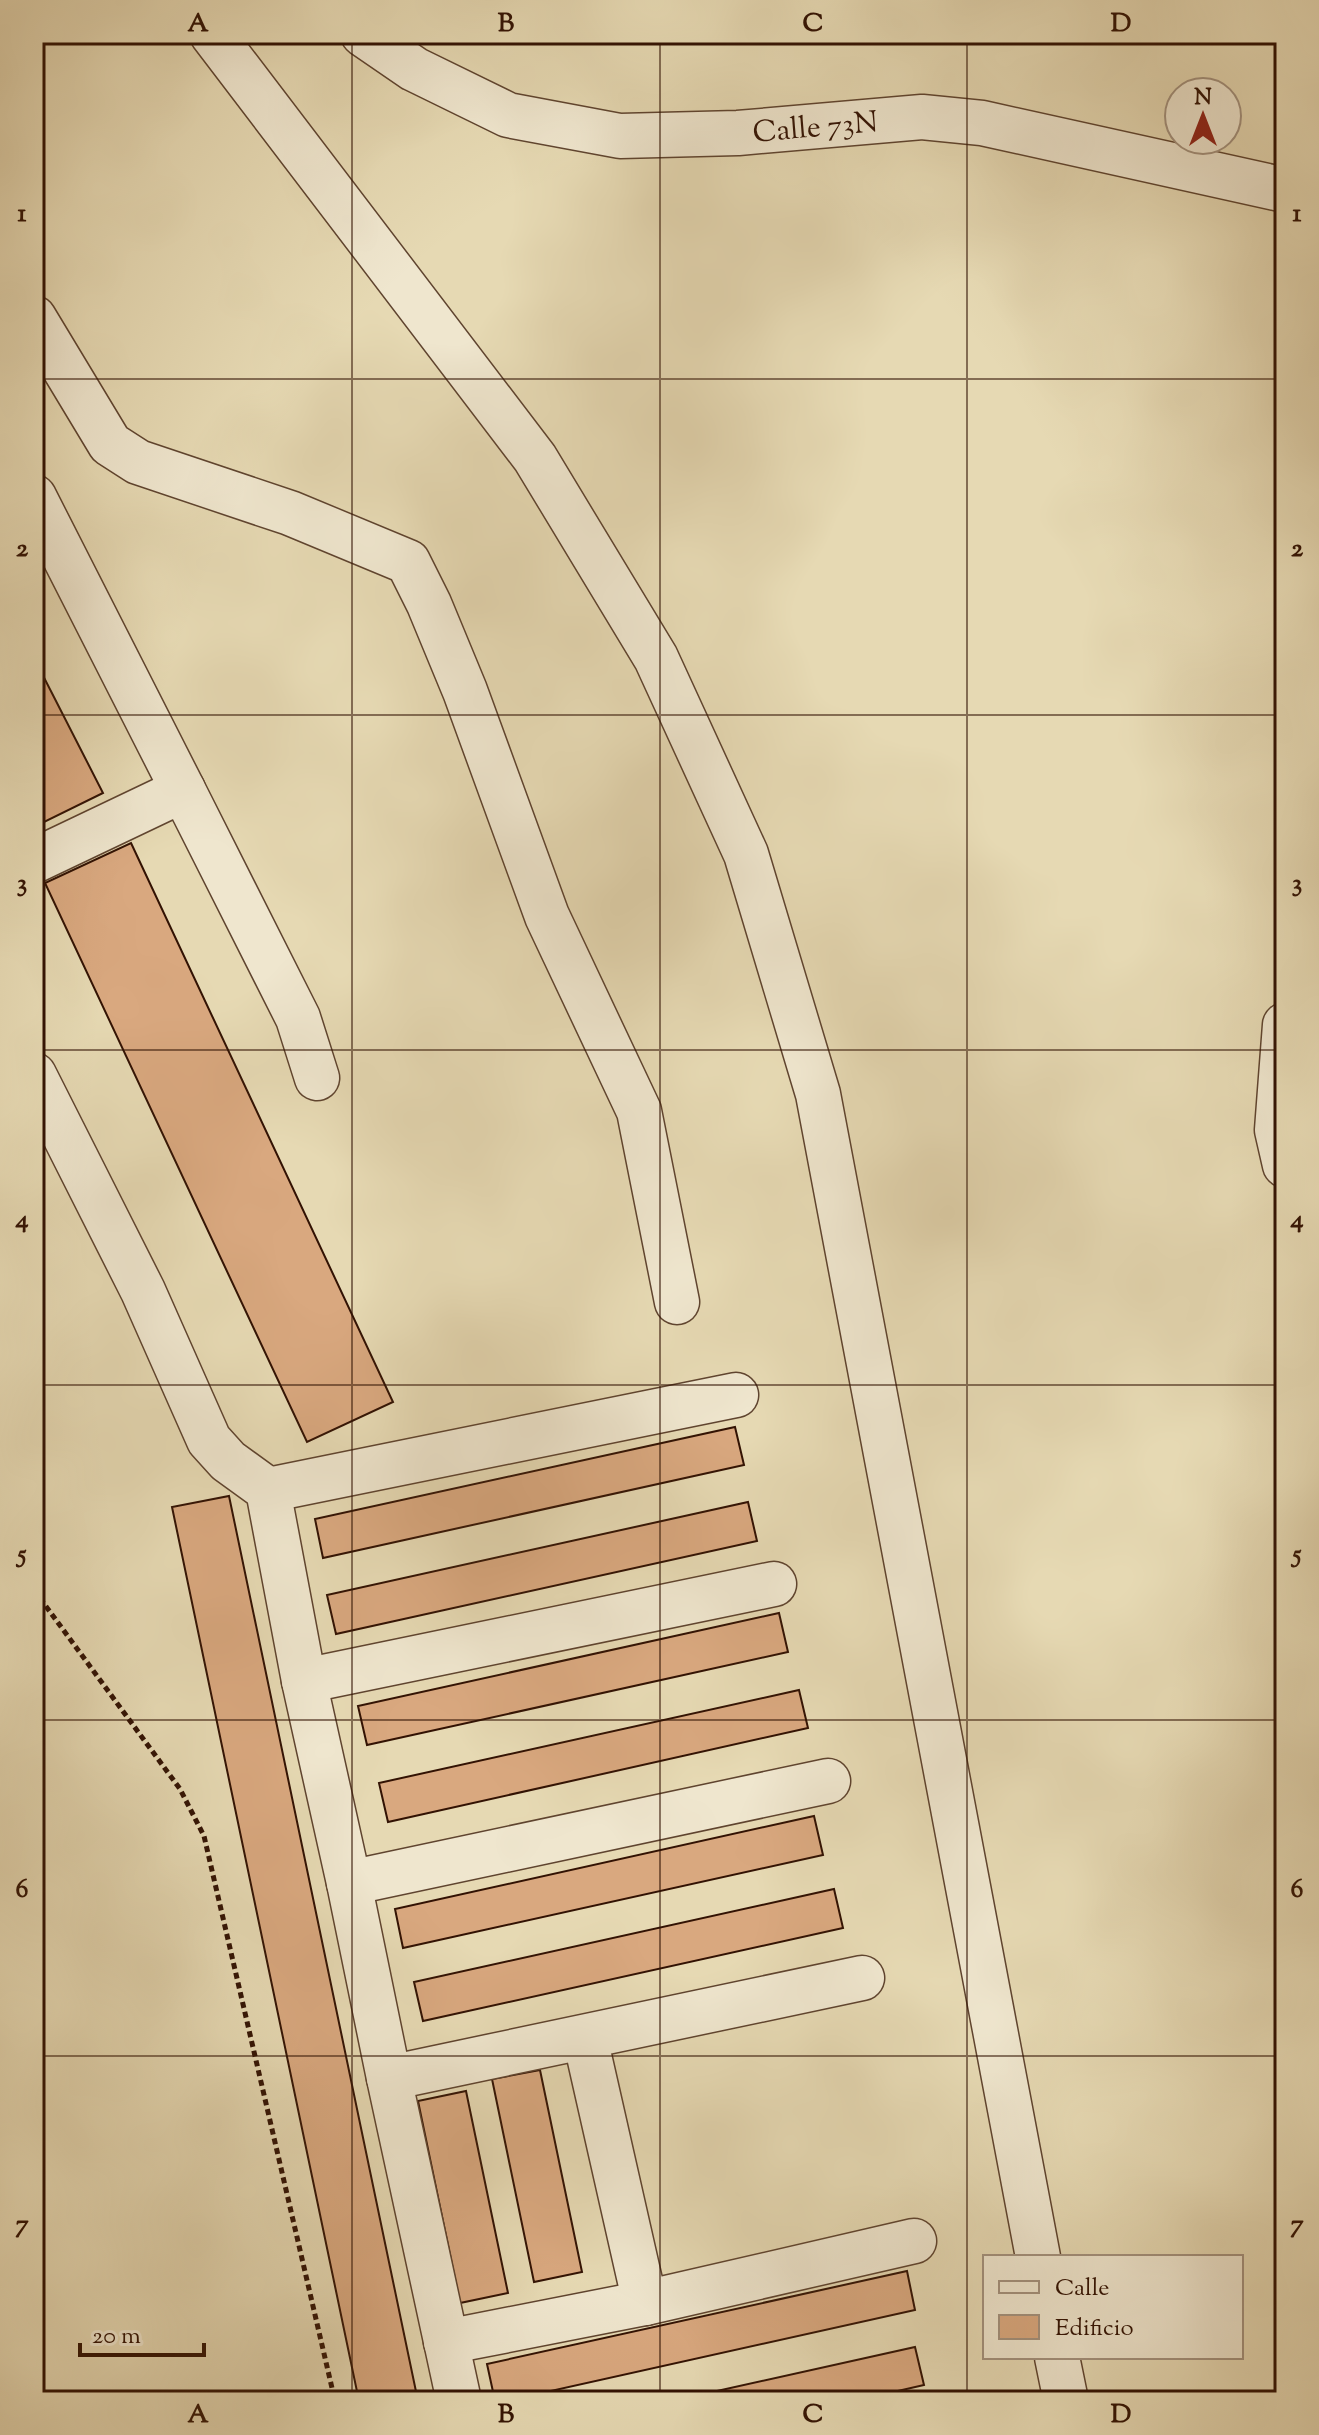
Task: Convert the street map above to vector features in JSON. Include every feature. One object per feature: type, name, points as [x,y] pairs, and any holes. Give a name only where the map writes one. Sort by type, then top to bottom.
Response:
[{"type":"street","points":[[212,34],[535,458],[656,658],[746,854],[818,1094],[1038,2255]]},
{"type":"street","name":"Calle 73N","points":[[363,34],[414,69],[508,115],[620,136],[738,133],[922,117],[982,123],[1285,190]]},
{"type":"street","points":[[34,318],[110,444],[138,462],[290,513],[408,562],[465,691],[547,916],[639,1111],[677,1302]]},
{"type":"street","points":[[34,497],[298,1018],[317,1078]]},
{"type":"street","points":[[34,861],[183,790]]},
{"type":"street","points":[[1285,1025],[1277,1130],[1285,1165]]},
{"type":"street","points":[[34,1075],[143,1291],[209,1440],[228,1461],[268,1490],[304,1681],[459,2401]]},
{"type":"street","points":[[268,1490],[736,1395]]},
{"type":"street","points":[[304,1681],[774,1584]]},
{"type":"street","points":[[349,1883],[828,1781]]},
{"type":"street","points":[[389,2078],[862,1978]]},
{"type":"street","points":[[585,2038],[645,2303]]},
{"type":"street","points":[[446,2342],[645,2303],[914,2241]]},
{"type":"street","points":[[1057,2359],[1066,2401]]},
{"type":"path","points":[[34,1590],[180,1789],[204,1836],[335,2401]]},
{"type":"building","points":[[34,658],[103,793],[34,827]]},
{"type":"building","points":[[131,843],[393,1402],[307,1442],[45,883]]},
{"type":"building","points":[[735,1427],[744,1465],[323,1558],[315,1519]]},
{"type":"building","points":[[229,1496],[418,2401],[359,2401],[172,1507]]},
{"type":"building","points":[[748,1502],[757,1541],[336,1634],[327,1595]]},
{"type":"building","points":[[779,1613],[788,1652],[367,1745],[358,1706]]},
{"type":"building","points":[[799,1690],[808,1728],[388,1822],[379,1783]]},
{"type":"building","points":[[814,1816],[823,1855],[403,1948],[395,1909]]},
{"type":"building","points":[[834,1889],[843,1928],[423,2021],[414,1982]]},
{"type":"building","points":[[540,2070],[582,2272],[534,2282],[492,2079]]},
{"type":"building","points":[[466,2091],[508,2293],[460,2303],[418,2101]]},
{"type":"building","points":[[907,2271],[915,2310],[495,2401],[487,2364]]},
{"type":"building","points":[[915,2347],[924,2385],[854,2401],[672,2401]]}]
